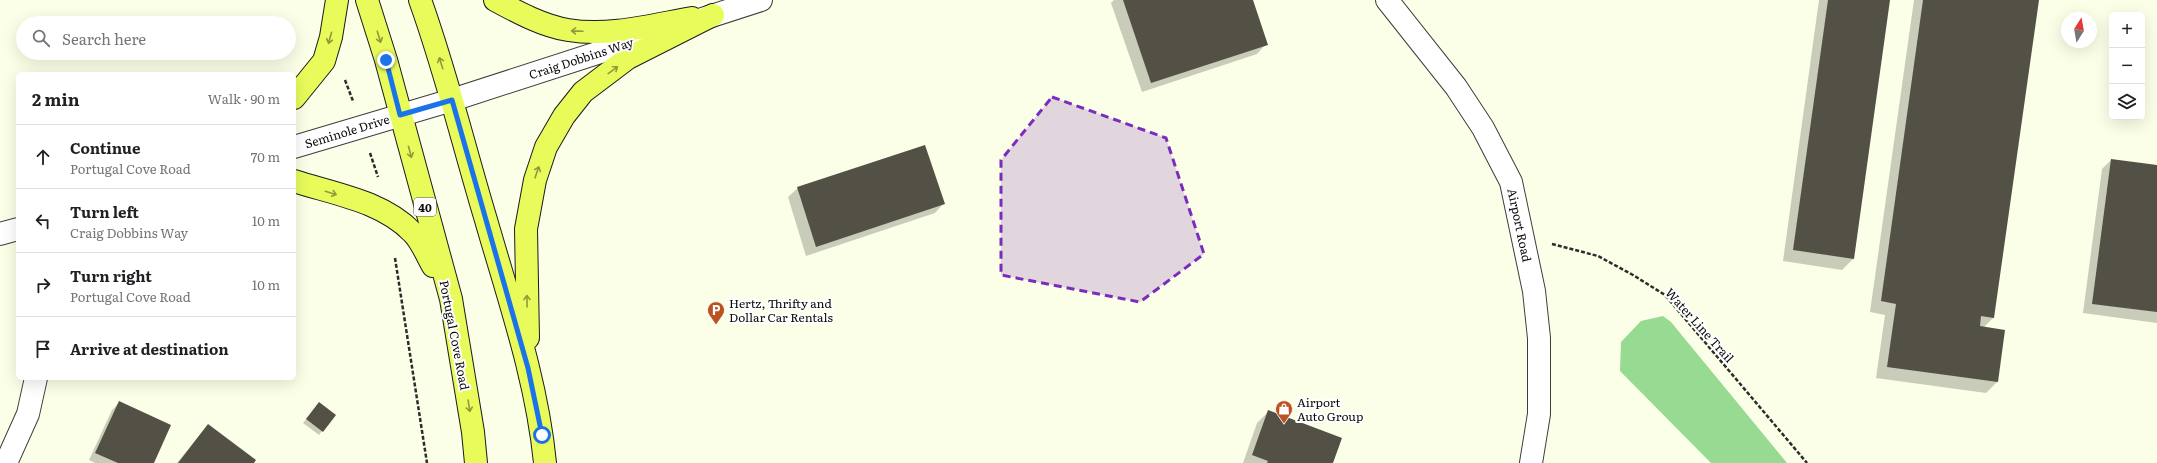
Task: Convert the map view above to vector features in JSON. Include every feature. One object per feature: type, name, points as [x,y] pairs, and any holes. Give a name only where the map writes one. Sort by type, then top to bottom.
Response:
[{"type":"main road","points":[[296,96],[324,61],[331,38],[337,0]]},
{"type":"main road","name":"Portugal Cove Road","points":[[367,0],[386,60],[451,299],[473,432],[476,463]]},
{"type":"main road","points":[[420,0],[452,100],[528,368],[542,435],[545,463]]},
{"type":"main road","points":[[495,0],[524,15],[568,30],[613,32],[713,15]]},
{"type":"main road","points":[[528,368],[526,229],[535,180],[546,147],[564,116],[583,92],[628,58],[713,15]]},
{"type":"main road","points":[[296,182],[369,204],[390,213],[413,232],[451,299]]},
{"type":"street","name":"Craig Dobbins Way","points":[[400,115],[452,100],[761,0]]},
{"type":"street","name":"Airport Road","points":[[1387,0],[1456,87],[1483,128],[1511,182],[1534,291],[1539,338],[1539,414],[1531,463]]},
{"type":"street","name":"Seminole Drive","points":[[296,146],[400,115]]},
{"type":"street","points":[[0,234],[16,230]]},
{"type":"street","points":[[6,463],[28,414],[36,380]]},
{"type":"path","name":"Water Line Trail","points":[[1524,241],[1562,246],[1598,256],[1665,295],[1807,463]]},
{"type":"highlighted area","points":[[1052,97],[1166,138],[1204,254],[1140,302],[1001,275],[1001,160]]},
{"type":"green space","points":[[1663,316],[1671,322],[1787,463],[1711,463],[1620,371],[1621,342],[1641,321]]},
{"type":"building","points":[[1123,0],[1253,0],[1268,45],[1151,83]]},
{"type":"building","points":[[1828,0],[1890,0],[1854,259],[1793,250]]},
{"type":"building","points":[[1923,0],[2039,0],[1994,318],[1981,316],[1980,326],[2005,330],[1998,382],[1887,367],[1896,304],[1881,301]]},
{"type":"building","points":[[925,145],[945,204],[816,247],[797,187]]},
{"type":"building","points":[[2111,159],[2157,165],[2157,312],[2092,304]]},
{"type":"building","points":[[119,401],[171,425],[154,463],[118,463],[95,453]]},
{"type":"building","points":[[319,402],[336,415],[323,432],[306,419]]},
{"type":"building","name":"Airport Auto Group","points":[[1268,410],[1342,438],[1333,463],[1267,463],[1268,461],[1252,455]]},
{"type":"building","points":[[208,424],[256,460],[254,463],[178,463]]},
{"type":"place","name":"Hertz, Thrifty and Dollar Car Rentals","points":[[716,325]]},
{"type":"place","name":"Airport Auto Group","points":[[1284,424]]},
{"type":"route","points":[[386,60],[400,115],[452,100],[528,368],[542,435]]}]
